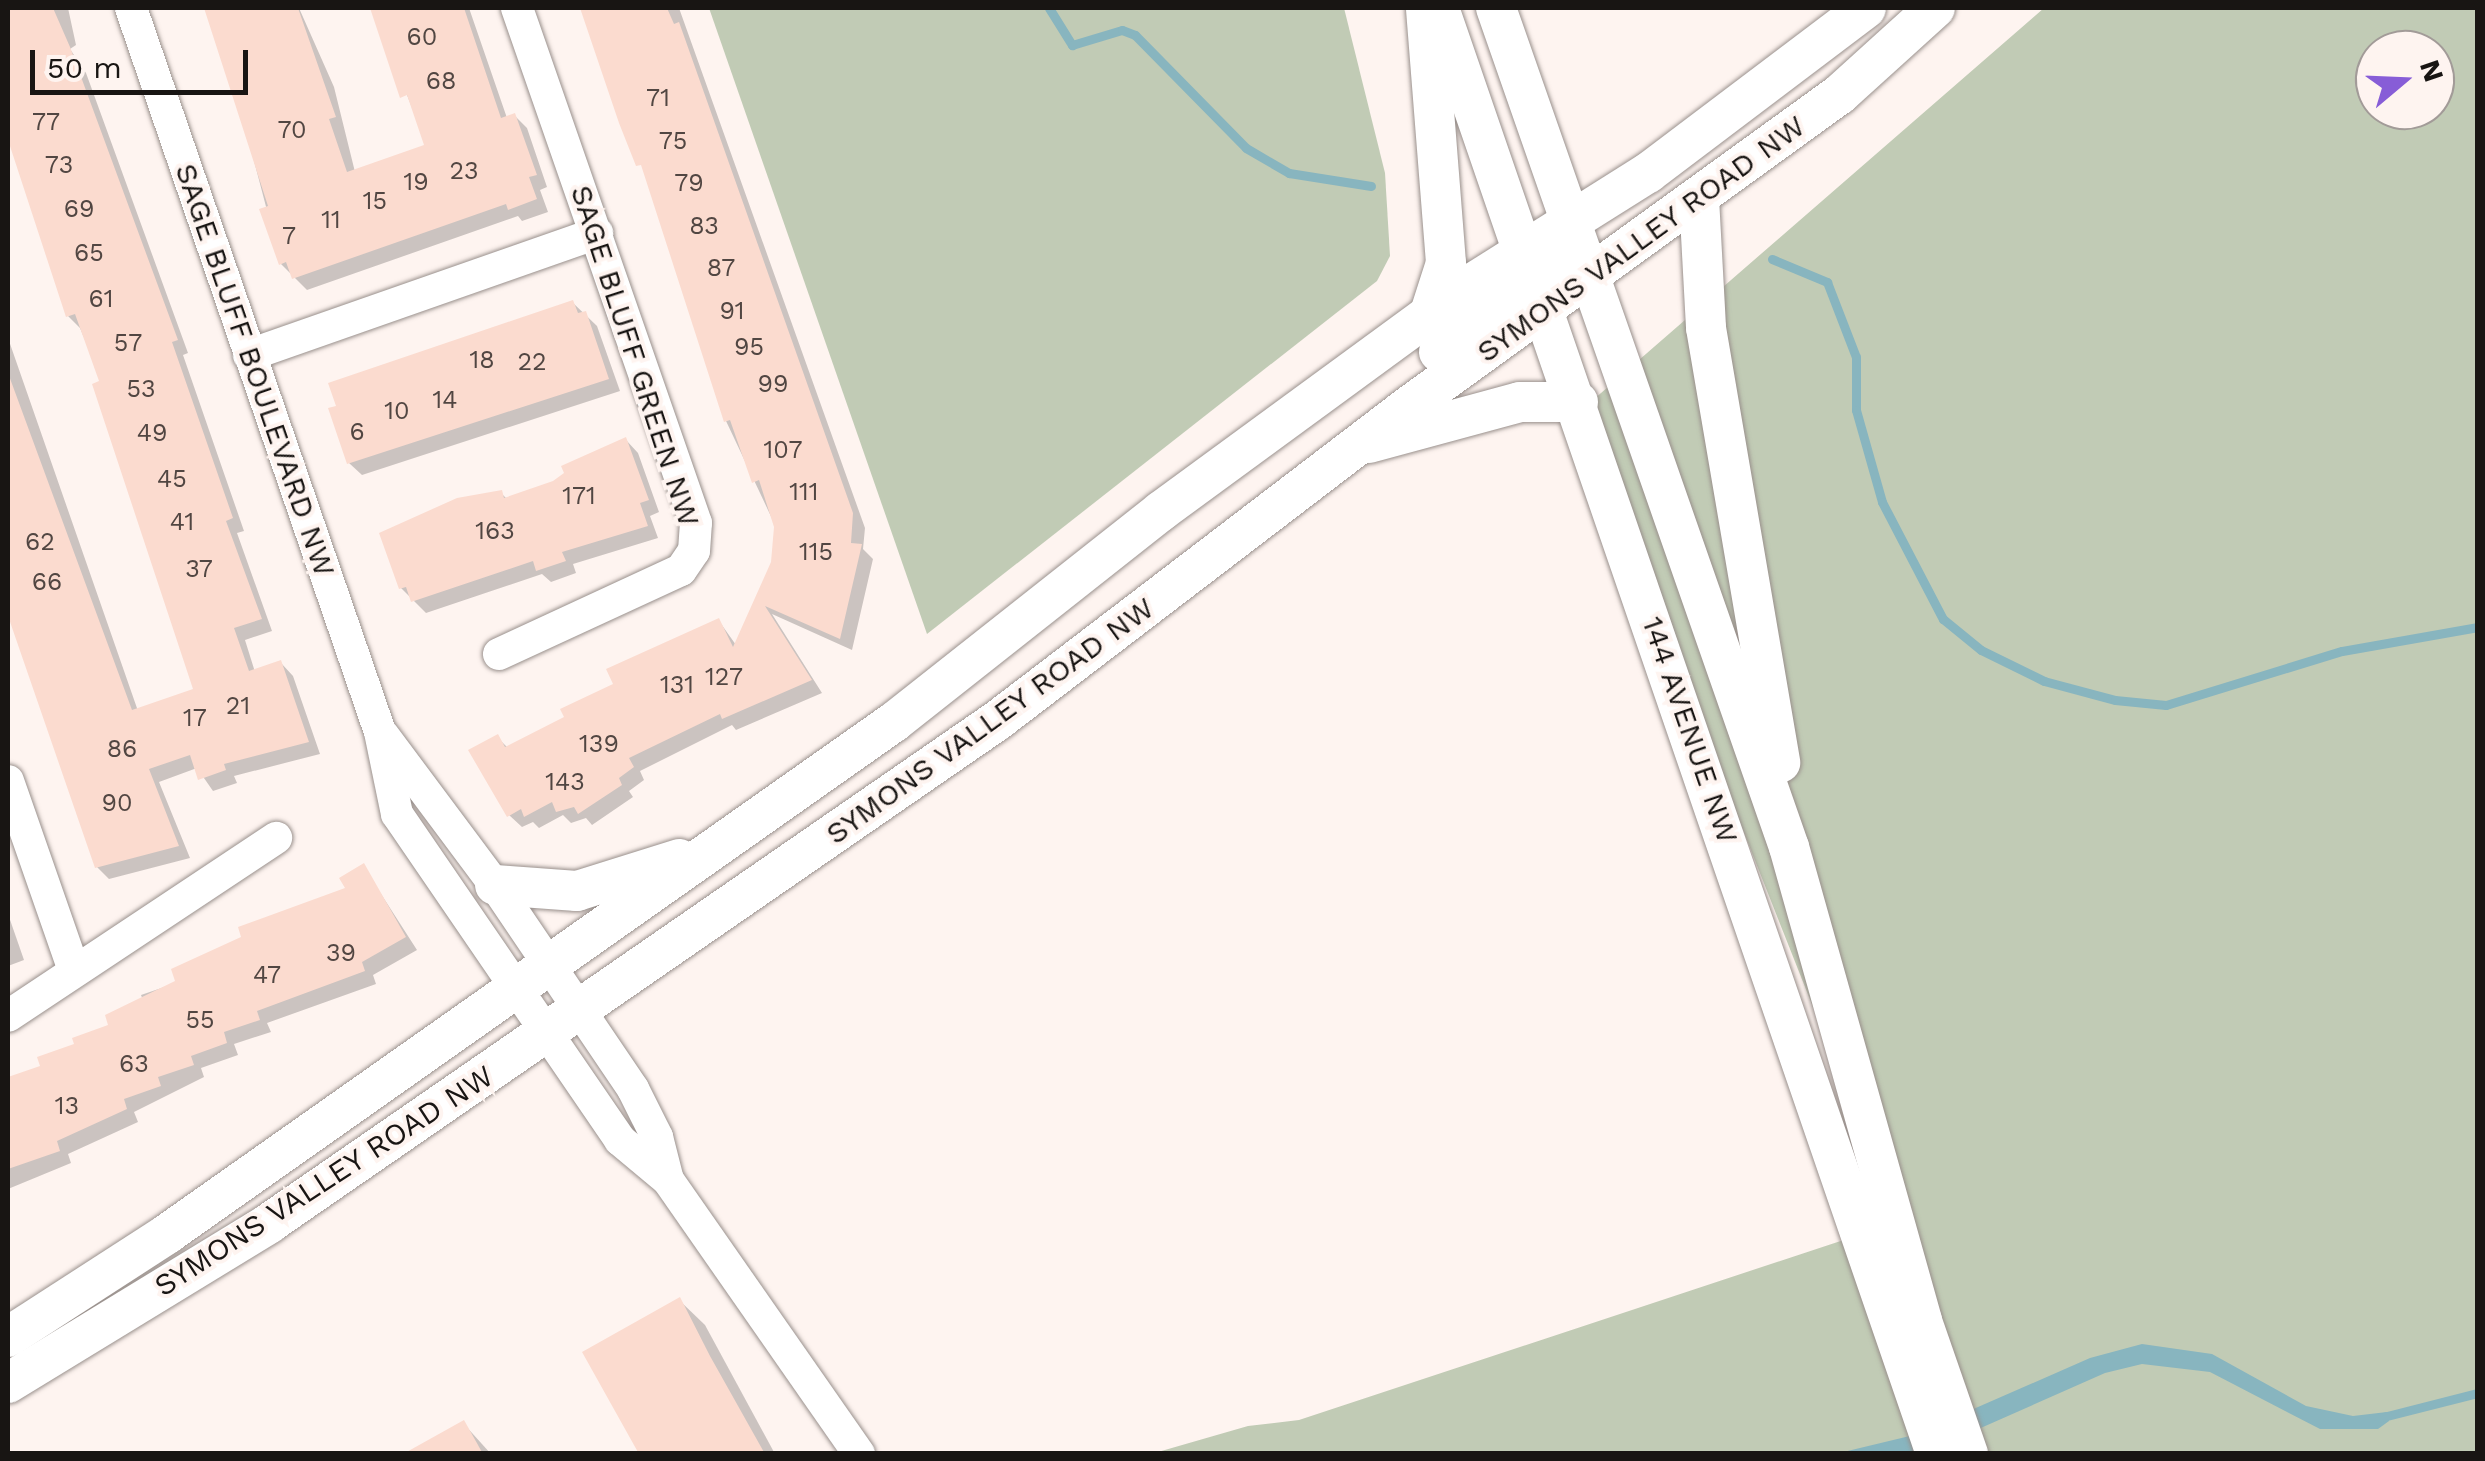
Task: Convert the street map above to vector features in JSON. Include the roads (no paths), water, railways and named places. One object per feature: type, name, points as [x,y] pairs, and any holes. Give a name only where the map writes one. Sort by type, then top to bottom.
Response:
[{"type":"main road","points":[[1426,8],[1446,263],[1428,316]]},
{"type":"main road","name":"144 AVENUE NW","points":[[1440,8],[1909,1328],[1968,1454]]},
{"type":"main road","name":"144 AVENUE NW","points":[[1496,8],[1789,847],[1909,1328],[1936,1454]]},
{"type":"main road","name":"SYMONS VALLEY ROAD NW","points":[[8,1337],[167,1234],[894,722],[1160,511],[1428,316],[1536,280],[1579,251],[1648,173],[1866,8]]},
{"type":"main road","name":"SYMONS VALLEY ROAD NW","points":[[8,1383],[268,1224],[1075,665],[1360,444],[1536,280],[1579,251],[1699,198],[1840,94],[1936,8]]},
{"type":"main road","points":[[1699,198],[1706,328],[1785,788],[1789,847]]},
{"type":"main road","points":[[1360,444],[1520,402],[1578,402]]},
{"type":"main road","points":[[495,885],[577,890],[716,848]]},
{"type":"street","name":"SAGE BLUFF BOULEVARD NW","points":[[131,8],[380,732],[403,826],[620,1140],[668,1180]]},
{"type":"street","name":"SAGE BLUFF GREEN NW","points":[[499,654],[681,570],[694,551],[696,523],[516,8]]},
{"type":"street","points":[[249,356],[597,233]]},
{"type":"street","name":"SAGE BLUFF BOULEVARD NW","points":[[380,732],[495,885],[647,1113],[668,1180]]},
{"type":"street","points":[[8,781],[74,971]]},
{"type":"street","points":[[8,1016],[276,838]]},
{"type":"street","points":[[668,1180],[858,1454]]},
{"type":"water","points":[[2142,1344],[2212,1354],[2306,1406],[2353,1416],[2387,1412],[2389,1421],[2378,1429],[2320,1429],[2210,1372],[2142,1364],[2105,1373],[1924,1453],[1835,1454],[1914,1435],[2090,1358]]},
{"type":"waterway","points":[[1049,8],[1072,45],[1122,30],[1135,35],[1246,148],[1289,173],[1371,186]]},
{"type":"waterway","points":[[1772,259],[1827,282],[1856,357],[1856,410],[1882,502],[1943,619],[1981,650],[2044,681],[2115,700],[2166,705],[2342,651],[2478,627]]},
{"type":"waterway","points":[[2379,1418],[2478,1393]]}]
